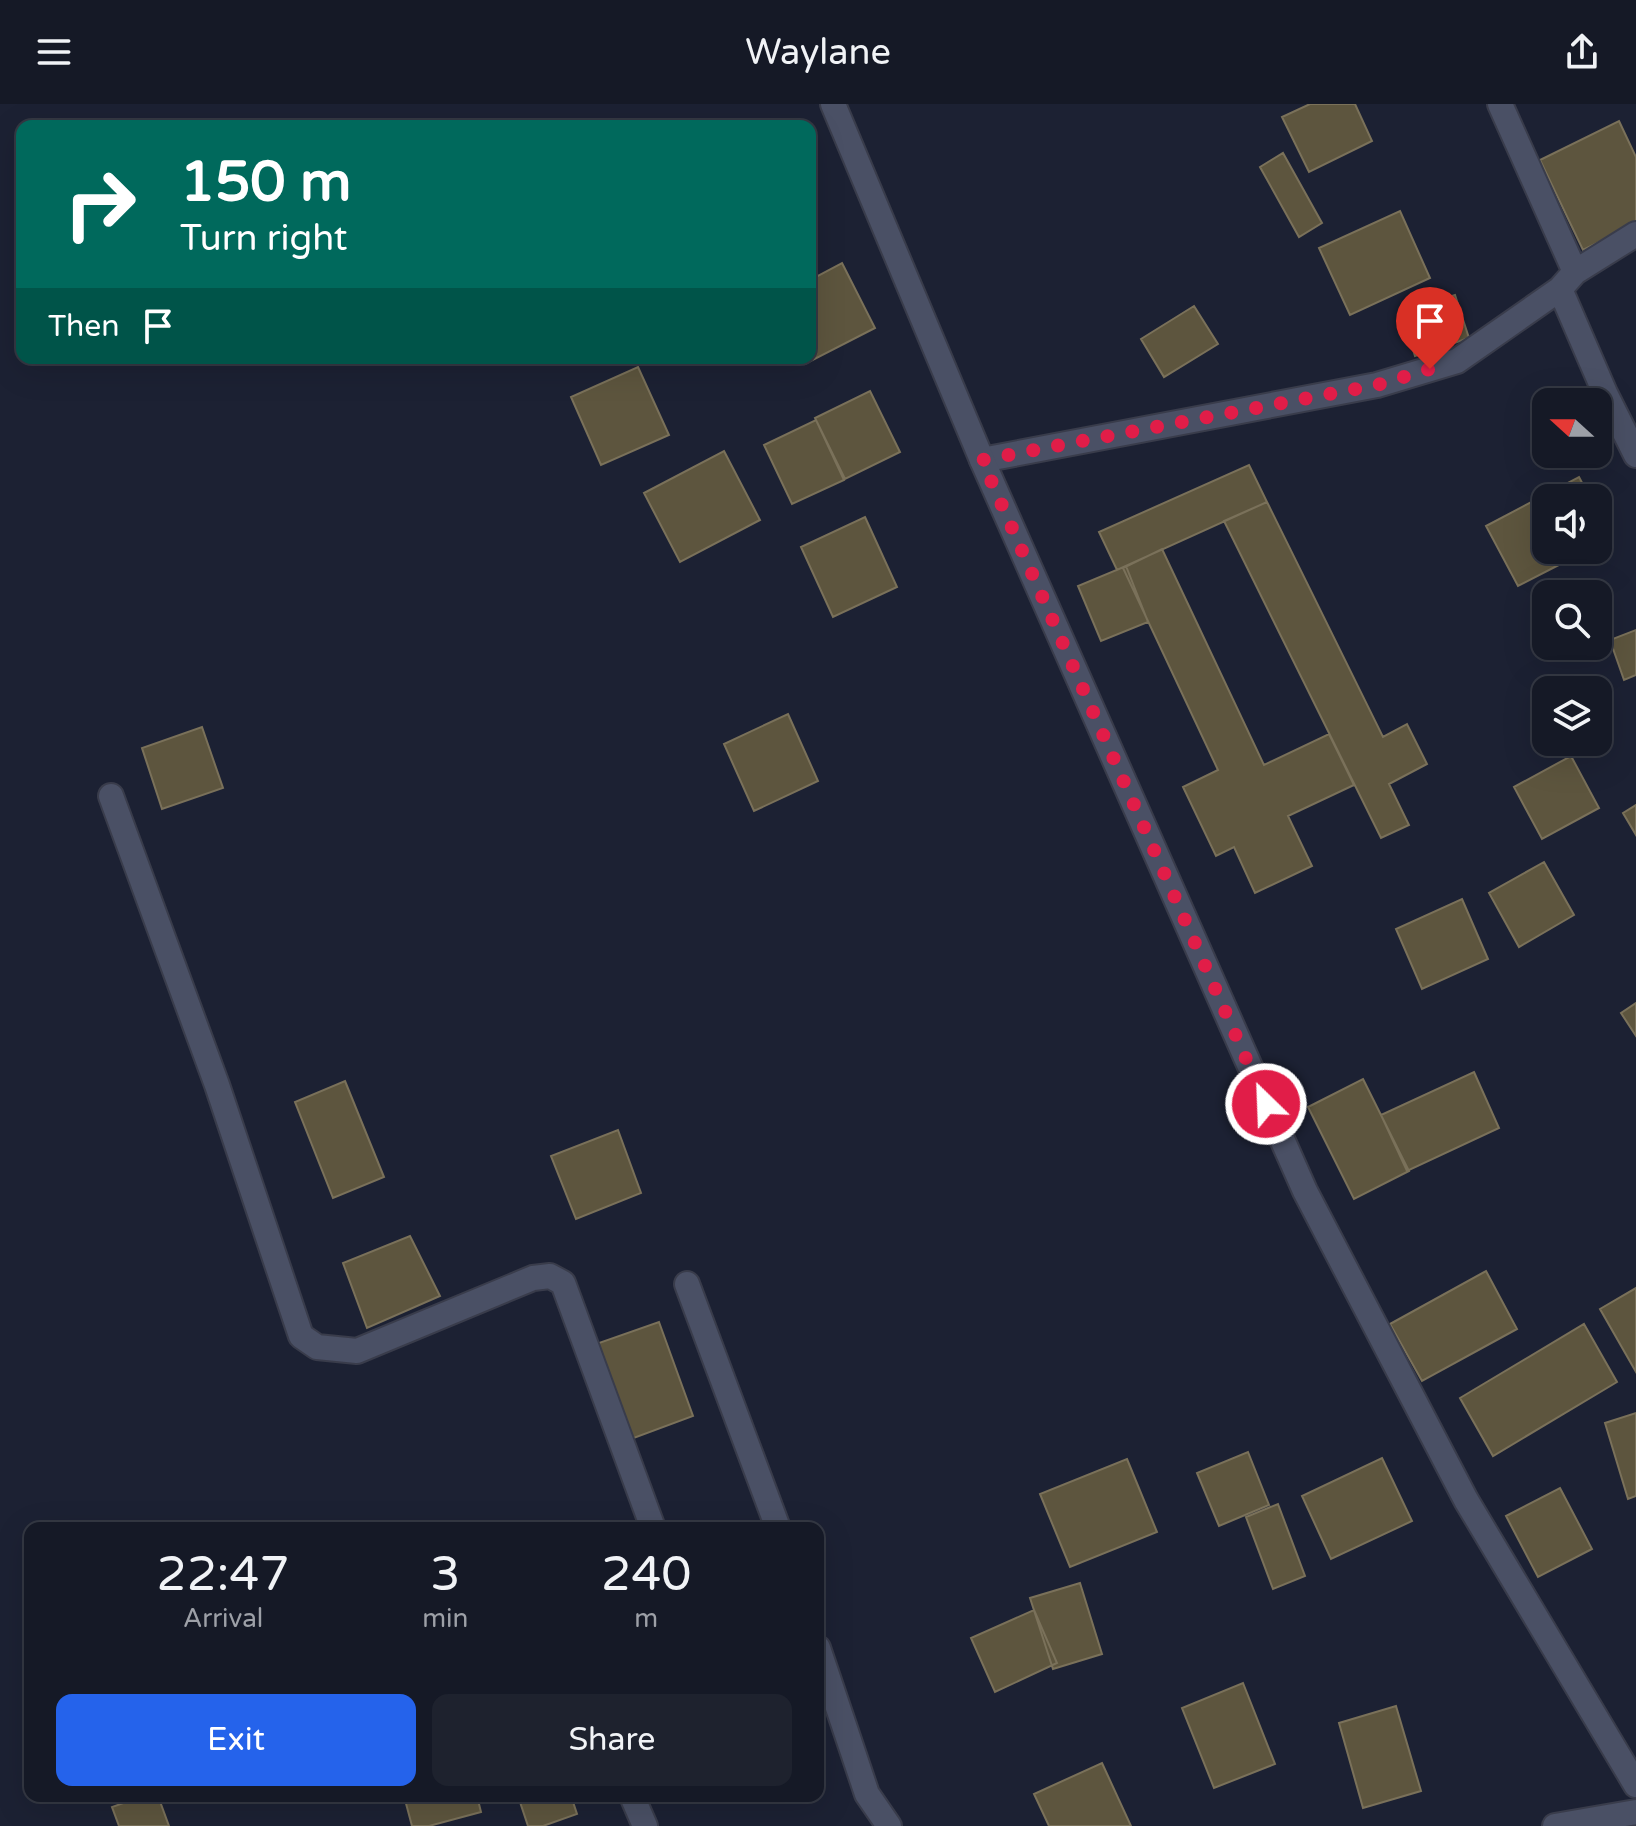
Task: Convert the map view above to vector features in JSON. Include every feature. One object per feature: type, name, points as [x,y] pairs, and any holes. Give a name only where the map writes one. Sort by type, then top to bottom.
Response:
[{"type":"street","points":[[833,104],[982,460],[1305,1191],[1466,1500],[1636,1785]]},
{"type":"street","points":[[1500,104],[1568,280],[1605,393],[1636,455]]},
{"type":"street","points":[[982,460],[1377,385],[1457,361],[1636,234]]},
{"type":"street","points":[[111,796],[217,1085],[301,1336],[317,1347],[357,1351],[533,1278],[550,1276],[563,1283],[651,1522]]},
{"type":"street","points":[[687,1284],[776,1522]]},
{"type":"street","points":[[824,1666],[867,1794],[889,1826]]},
{"type":"street","points":[[635,1802],[645,1826]]},
{"type":"street","points":[[1555,1826],[1636,1812]]},
{"type":"building","points":[[1310,104],[1355,104],[1372,141],[1309,172],[1282,117]]},
{"type":"building","points":[[1619,121],[1636,157],[1636,224],[1583,250],[1540,160]]},
{"type":"building","points":[[1283,153],[1322,223],[1299,237],[1260,167]]},
{"type":"building","points":[[1400,211],[1430,278],[1350,315],[1319,248]]},
{"type":"building","points":[[842,263],[875,328],[816,358],[816,277]]},
{"type":"building","points":[[1455,295],[1469,338],[1415,356],[1401,312]]},
{"type":"building","points":[[1194,306],[1218,344],[1164,377],[1141,339]]},
{"type":"building","points":[[638,367],[669,435],[601,465],[571,397]]},
{"type":"building","points":[[870,391],[900,452],[845,479],[815,418]]},
{"type":"building","points":[[816,420],[844,480],[792,504],[764,445]]},
{"type":"building","points":[[724,451],[760,520],[680,562],[644,493]]},
{"type":"building","points":[[1249,465],[1267,502],[1117,570],[1099,532]]},
{"type":"building","points":[[1579,477],[1583,484],[1566,484]]},
{"type":"building","points":[[1267,502],[1383,737],[1407,724],[1427,764],[1389,784],[1409,825],[1381,838],[1224,521]]},
{"type":"building","points":[[1532,502],[1532,564],[1561,564],[1518,586],[1486,526]]},
{"type":"building","points":[[865,517],[897,587],[833,617],[801,547]]},
{"type":"building","points":[[1162,549],[1264,765],[1329,734],[1354,785],[1288,816],[1312,866],[1255,893],[1234,847],[1216,856],[1183,787],[1218,770],[1123,568]]},
{"type":"building","points":[[1126,566],[1148,622],[1101,641],[1078,586]]},
{"type":"building","points":[[1636,630],[1636,675],[1624,680],[1612,639]]},
{"type":"building","points":[[788,714],[818,781],[754,811],[724,744]]},
{"type":"building","points":[[202,727],[223,788],[162,809],[142,748]]},
{"type":"building","points":[[1571,756],[1599,808],[1542,839],[1514,787]]},
{"type":"building","points":[[1636,805],[1636,835],[1623,813]]},
{"type":"building","points":[[1544,862],[1574,915],[1519,947],[1489,893]]},
{"type":"building","points":[[1462,899],[1488,959],[1422,989],[1396,929]]},
{"type":"building","points":[[1636,1003],[1636,1036],[1621,1013]]},
{"type":"building","points":[[1474,1072],[1499,1128],[1407,1171],[1381,1115]]},
{"type":"building","points":[[1363,1079],[1409,1171],[1354,1199],[1308,1107]]},
{"type":"building","points":[[345,1081],[384,1177],[333,1198],[295,1102]]},
{"type":"building","points":[[618,1130],[641,1193],[576,1219],[551,1156]]},
{"type":"building","points":[[410,1236],[440,1296],[367,1328],[343,1263]]},
{"type":"building","points":[[1486,1271],[1517,1329],[1422,1381],[1390,1324]]},
{"type":"building","points":[[1636,1288],[1636,1372],[1600,1309]]},
{"type":"building","points":[[659,1322],[693,1416],[631,1439],[596,1344]]},
{"type":"building","points":[[1584,1324],[1617,1382],[1493,1456],[1460,1398]]},
{"type":"building","points":[[1636,1413],[1636,1496],[1628,1499],[1605,1423]]},
{"type":"building","points":[[1248,1452],[1269,1505],[1219,1526],[1197,1473]]},
{"type":"building","points":[[1382,1458],[1412,1521],[1331,1559],[1302,1496]]},
{"type":"building","points":[[1127,1459],[1157,1532],[1070,1567],[1040,1494]]},
{"type":"building","points":[[1560,1488],[1592,1549],[1538,1577],[1506,1516]]},
{"type":"building","points":[[1278,1504],[1305,1576],[1273,1589],[1246,1517]]},
{"type":"building","points":[[1080,1583],[1102,1654],[1053,1669],[1030,1598]]},
{"type":"building","points":[[1034,1610],[1057,1663],[995,1692],[971,1638]]},
{"type":"building","points":[[1243,1683],[1275,1764],[1214,1788],[1182,1708]]},
{"type":"building","points":[[1396,1706],[1421,1791],[1363,1808],[1339,1723]]},
{"type":"building","points":[[1102,1763],[1131,1826],[1049,1826],[1034,1794]]},
{"type":"building","points":[[126,1802],[160,1802],[169,1826],[119,1826],[112,1807]]},
{"type":"building","points":[[406,1802],[478,1802],[481,1812],[429,1826],[412,1826]]},
{"type":"building","points":[[520,1802],[573,1802],[577,1814],[543,1826],[528,1826]]},
{"type":"route","points":[[1266,1104],[982,460],[1377,385],[1430,369]]}]
